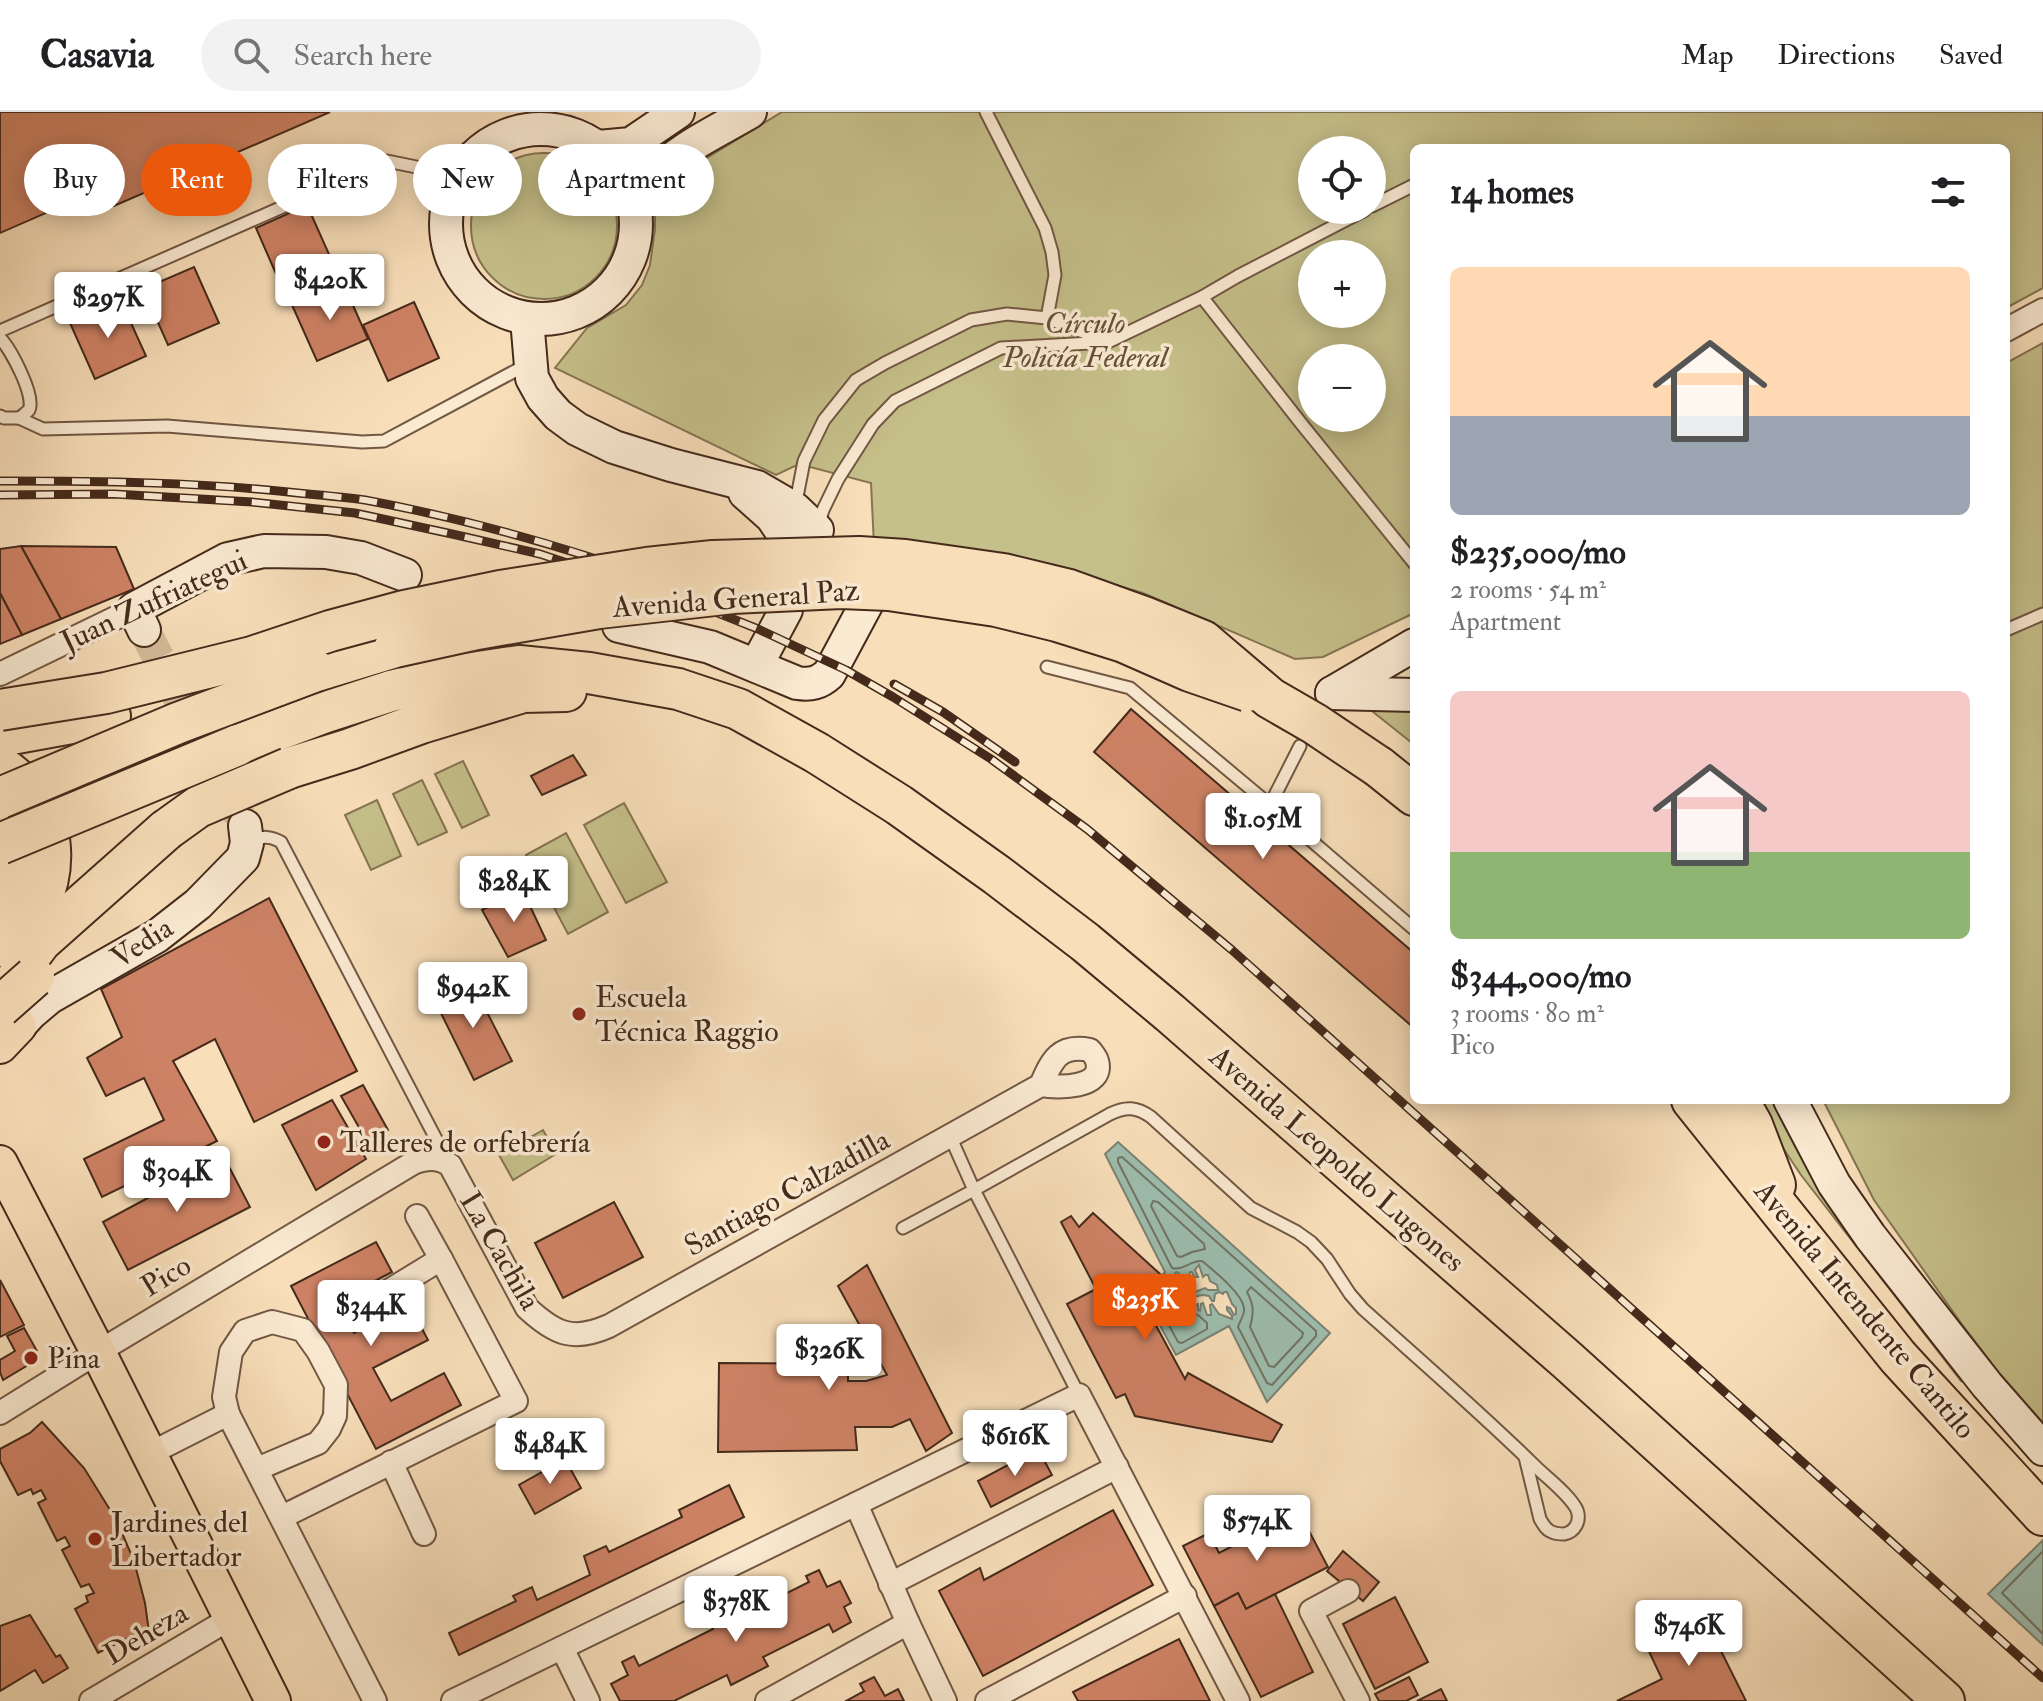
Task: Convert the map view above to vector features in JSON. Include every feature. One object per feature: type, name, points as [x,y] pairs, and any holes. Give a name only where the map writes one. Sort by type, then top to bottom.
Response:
[{"type":"highway","name":"Avenida General Paz","points":[[0,710],[106,693],[252,657],[404,611],[500,591],[579,577],[713,561],[859,557],[905,560],[1003,574],[1069,590],[1203,641],[1270,698]]},
{"type":"highway","name":"Avenida General Paz","points":[[0,798],[178,723],[316,671],[395,647],[539,617],[733,593],[796,589],[889,590],[996,606],[1124,642],[1190,671],[1270,698]]},
{"type":"highway","points":[[0,736],[110,716],[181,690],[252,657]]},
{"type":"highway","points":[[0,844],[323,713],[391,691],[458,675],[519,666],[589,673],[678,689]]},
{"type":"highway","points":[[10,1011],[184,826],[198,807],[222,794],[421,723],[523,692],[678,689]]},
{"type":"highway","name":"Avenida Leopoldo Lugones","points":[[678,689],[738,709],[817,753],[899,805],[1085,942],[1579,1370],[1944,1701]]},
{"type":"highway","points":[[1270,698],[1315,724],[1410,792]]},
{"type":"highway","points":[[0,766],[25,786],[37,804],[51,846],[50,870],[38,905],[30,921],[0,952]]},
{"type":"highway","points":[[0,788],[52,775]]},
{"type":"highway","points":[[0,812],[12,834],[16,858],[11,895],[0,926]]},
{"type":"highway","points":[[10,1011],[28,958],[54,927],[184,826]]},
{"type":"highway","name":"Avenida Intendente Cantilo","points":[[1695,1104],[1898,1357],[2043,1515]]},
{"type":"highway","points":[[1740,1104],[1752,1125],[1792,1226]]},
{"type":"main road","points":[[0,1163],[273,1701]]},
{"type":"street","points":[[631,144],[678,112]]},
{"type":"street","points":[[697,144],[750,112]]},
{"type":"street","points":[[486,144],[501,124],[536,130],[565,122],[594,144]]},
{"type":"street","points":[[446,216],[448,249],[459,275],[477,296],[500,311],[543,320],[569,316],[592,305],[612,288],[627,267],[635,243],[637,216]]},
{"type":"street","points":[[2010,328],[2043,310]]},
{"type":"street","points":[[527,319],[532,378],[543,398],[558,415],[577,429],[614,447],[726,480],[772,517],[800,526]]},
{"type":"street","name":"Juan Zufriategui","points":[[0,674],[139,620],[228,559],[264,551],[326,552],[361,558],[405,575]]},
{"type":"street","points":[[619,626],[710,647],[797,683],[819,682],[829,674],[867,603]]},
{"type":"street","points":[[756,666],[786,610]]},
{"type":"street","points":[[1410,647],[1332,693],[1410,695]]},
{"type":"street","name":"Vedia","points":[[10,1011],[50,997],[157,936],[198,904],[239,863],[246,850],[246,834]]},
{"type":"street","name":"Santiago Calzadilla","points":[[557,1331],[582,1334],[609,1326],[1041,1085]]},
{"type":"street","name":"Avenida Intendente Cantilo","points":[[1792,1104],[1834,1184],[1870,1236],[1987,1385],[2043,1449]]},
{"type":"street","name":"Pico","points":[[0,1413],[413,1163],[426,1158],[441,1159],[450,1165]]},
{"type":"street","name":"La Cachila","points":[[450,1165],[527,1308],[557,1331]]},
{"type":"street","points":[[282,1517],[516,1401],[417,1216]]},
{"type":"street","points":[[387,1292],[441,1259]]},
{"type":"street","points":[[257,1469],[318,1443],[335,1416],[336,1385],[318,1351],[303,1330],[272,1322],[245,1331],[231,1352],[224,1397],[228,1414],[375,1701]]},
{"type":"street","points":[[453,1701],[1079,1395],[1238,1701]]},
{"type":"street","points":[[149,1454],[228,1414]]},
{"type":"street","points":[[391,1462],[424,1534]]},
{"type":"street","points":[[890,1584],[1117,1467]]},
{"type":"street","points":[[856,1504],[945,1701]]},
{"type":"street","points":[[1348,1591],[1311,1611],[1358,1701]]},
{"type":"street","points":[[987,1701],[1185,1596]]},
{"type":"street","name":"Deheza","points":[[91,1701],[231,1618]]},
{"type":"street","points":[[767,1701],[908,1623]]},
{"type":"street","points":[[562,1648],[588,1701]]},
{"type":"lane","points":[[986,112],[1045,228],[1055,275],[1047,318]]},
{"type":"lane","points":[[0,331],[387,161],[413,166]]},
{"type":"lane","points":[[1386,199],[1410,187]]},
{"type":"lane","points":[[800,526],[823,510],[838,479],[873,424],[895,401],[1001,348],[1108,342],[1202,297],[1338,224]]},
{"type":"lane","points":[[1202,297],[1410,558]]},
{"type":"lane","points":[[800,526],[804,461],[824,420],[856,380],[971,320],[1007,314],[1047,318],[1108,342]]},
{"type":"lane","points":[[0,338],[8,346],[31,398],[28,410],[19,418]]},
{"type":"lane","points":[[1,418],[19,418],[43,429],[167,426],[362,442],[384,441],[531,363]]},
{"type":"lane","points":[[2010,628],[2043,614]]},
{"type":"lane","points":[[1047,667],[1130,688],[1410,926]]},
{"type":"lane","points":[[1270,805],[1300,746]]},
{"type":"lane","points":[[246,834],[281,842],[450,1165]]},
{"type":"lane","points":[[903,1228],[1120,1109],[1142,1110],[1251,1208],[1290,1227],[1311,1242],[1363,1309],[1525,1457],[1576,1509],[1578,1521],[1569,1532],[1552,1532],[1540,1519],[1525,1457]]},
{"type":"lane","points":[[950,1136],[974,1190],[1079,1395]]},
{"type":"green space","name":"Círculo Policía Federal","points":[[782,112],[2043,112],[2043,288],[2010,306],[2010,144],[1410,144],[1410,615],[1323,657],[1295,659],[1143,593],[1031,561],[874,546],[871,483],[799,464],[776,475],[555,368],[587,328],[626,305],[642,285],[650,265],[655,216],[714,216],[714,153]]},
{"type":"green space","points":[[538,153],[538,216],[616,216],[616,240],[605,267],[585,287],[558,298],[530,298],[503,287],[483,267],[472,240],[472,216],[522,216],[522,156],[530,154]]},
{"type":"green space","points":[[2043,343],[2043,1423],[1961,1323],[1874,1200],[1825,1104],[2010,1104],[2010,361]]},
{"type":"green space","points":[[1362,703],[1410,705],[1410,741]]},
{"type":"green space","points":[[463,761],[489,815],[462,828],[435,774]]},
{"type":"green space","points":[[422,780],[447,832],[418,845],[393,794]]},
{"type":"green space","points":[[377,800],[401,856],[371,870],[345,815]]},
{"type":"green space","points":[[624,803],[667,882],[626,903],[584,825]]},
{"type":"green space","points":[[566,833],[608,912],[568,934],[526,855]]},
{"type":"green space","points":[[1754,1104],[1779,1104],[1963,1377],[1961,1381],[1801,1175]]},
{"type":"green space","points":[[543,1130],[556,1154],[513,1180],[499,1155]]},
{"type":"water","points":[[1118,1142],[1330,1333],[1267,1402],[1229,1326],[1176,1355],[1144,1296],[1165,1272],[1105,1154]],"holes":[[[1199,1265],[1203,1277],[1208,1275],[1218,1290],[1205,1288],[1195,1292],[1188,1284],[1185,1291],[1182,1286],[1178,1287],[1175,1273],[1187,1281],[1190,1272],[1198,1277],[1195,1270]],[[1227,1292],[1236,1308],[1234,1315],[1227,1307],[1232,1319],[1219,1314],[1212,1304],[1211,1315],[1207,1315],[1203,1303],[1200,1311],[1198,1304],[1191,1309],[1192,1297],[1209,1296],[1214,1301],[1215,1294]]]},
{"type":"water","points":[[2043,1540],[2043,1645],[1988,1594]]},
{"type":"building","points":[[0,112],[330,112],[252,146],[141,144],[141,194],[125,201],[125,144],[24,144],[24,216],[39,216],[0,233]]},
{"type":"building","points":[[283,216],[312,216],[332,261],[280,283],[256,228]]},
{"type":"building","points":[[194,267],[219,323],[168,345],[143,289]]},
{"type":"building","points":[[343,283],[368,339],[317,361],[292,305]]},
{"type":"building","points":[[121,301],[146,356],[95,379],[70,323]]},
{"type":"building","points":[[414,302],[439,358],[388,381],[363,325]]},
{"type":"building","points":[[21,546],[116,547],[134,589],[61,619]]},
{"type":"building","points":[[21,546],[61,619],[22,635],[0,593],[0,549]]},
{"type":"building","points":[[0,593],[22,635],[0,644]]},
{"type":"building","points":[[1131,709],[1410,950],[1410,1025],[1094,752]]},
{"type":"building","points":[[573,755],[586,775],[542,795],[531,776]]},
{"type":"building","points":[[522,889],[546,940],[508,957],[482,910]]},
{"type":"building","points":[[269,898],[357,1071],[254,1122],[215,1039],[173,1061],[217,1141],[102,1197],[84,1159],[164,1120],[144,1078],[106,1096],[87,1058],[122,1037],[101,989]]},
{"type":"building","points":[[471,981],[512,1061],[474,1080],[434,999]]},
{"type":"building","points":[[363,1085],[388,1130],[368,1143],[341,1096]]},
{"type":"building","name":"Talleres de orfebrería","points":[[332,1100],[366,1159],[316,1190],[282,1125]]},
{"type":"building","points":[[224,1157],[250,1207],[128,1270],[103,1222]]},
{"type":"building","points":[[614,1202],[643,1257],[563,1298],[535,1243]]},
{"type":"building","points":[[1093,1213],[1160,1274],[1140,1296],[1185,1379],[1188,1373],[1282,1425],[1272,1442],[1135,1416],[1125,1394],[1116,1398],[1067,1304],[1096,1289],[1061,1222],[1071,1216],[1079,1227]]},
{"type":"building","points":[[376,1242],[392,1272],[337,1301],[354,1333],[409,1304],[428,1340],[373,1368],[391,1401],[444,1373],[461,1405],[376,1449],[291,1286]]},
{"type":"building","points":[[867,1265],[952,1433],[926,1451],[910,1419],[892,1427],[855,1427],[857,1450],[718,1452],[719,1363],[848,1364],[848,1381],[866,1381],[887,1375],[838,1286]]},
{"type":"building","points":[[0,1280],[24,1325],[0,1337]]},
{"type":"building","points":[[24,1328],[37,1351],[33,1362],[3,1380],[0,1360],[15,1351],[7,1336]]},
{"type":"building","name":"Jardines del Libertador","points":[[42,1422],[84,1468],[117,1521],[134,1561],[145,1603],[149,1632],[136,1634],[98,1653],[75,1609],[88,1602],[86,1596],[94,1593],[89,1584],[81,1587],[62,1550],[70,1546],[65,1537],[57,1541],[38,1503],[46,1499],[41,1490],[33,1494],[31,1489],[18,1495],[0,1461],[0,1449],[30,1433]]},
{"type":"building","points":[[1038,1449],[1052,1475],[991,1507],[978,1481]]},
{"type":"building","points":[[565,1459],[581,1488],[535,1514],[519,1485]]},
{"type":"building","points":[[729,1485],[744,1517],[459,1655],[449,1633],[516,1601],[513,1596],[532,1587],[537,1600],[590,1575],[584,1556],[606,1546],[609,1552],[682,1517],[679,1510]]},
{"type":"building","points":[[1113,1510],[1153,1585],[983,1676],[939,1591],[980,1568],[984,1580]]},
{"type":"building","points":[[1299,1512],[1328,1567],[1246,1609],[1238,1593],[1214,1606],[1183,1546],[1209,1533],[1219,1553]]},
{"type":"building","points":[[1343,1551],[1379,1582],[1363,1601],[1327,1571]]},
{"type":"building","points":[[819,1570],[827,1587],[840,1581],[851,1603],[844,1607],[851,1622],[833,1632],[829,1624],[763,1657],[768,1666],[731,1685],[727,1675],[674,1701],[620,1701],[611,1684],[628,1675],[622,1662],[634,1656],[639,1666],[713,1629],[709,1620],[739,1605],[743,1615],[809,1582],[806,1576]]},
{"type":"building","points":[[1238,1593],[1246,1609],[1275,1594],[1313,1672],[1261,1697],[1214,1606]]},
{"type":"building","points":[[1395,1597],[1428,1662],[1375,1689],[1343,1624]]},
{"type":"building","points":[[30,1615],[56,1657],[60,1655],[68,1668],[43,1683],[35,1670],[0,1691],[0,1626]]},
{"type":"building","points":[[1704,1617],[1746,1701],[1617,1701],[1662,1679],[1644,1641],[1671,1627],[1674,1632]]},
{"type":"building","points":[[1179,1639],[1210,1701],[1078,1701],[1073,1692]]},
{"type":"building","points":[[874,1677],[885,1696],[898,1689],[904,1701],[846,1701],[864,1691],[860,1684]]},
{"type":"building","points":[[1409,1677],[1418,1695],[1406,1701],[1379,1701],[1375,1694]]},
{"type":"building","points":[[1441,1689],[1447,1701],[1417,1701]]},
{"type":"tunnel","points":[[144,630],[240,816]]},
{"type":"railway","points":[[0,481],[186,484],[365,500],[516,535],[664,582]]},
{"type":"railway","points":[[0,495],[114,494],[252,502],[355,513],[452,534],[540,554],[718,613],[846,670],[893,697],[991,759],[1087,829],[1232,950],[2043,1678]]},
{"type":"railway","points":[[894,684],[943,712],[1015,762]]},
{"type":"place","name":"Escuela Técnica Raggio","points":[[579,1014]]},
{"type":"place","name":"Talleres de orfebrería","points":[[324,1142]]},
{"type":"place","name":"Pina","points":[[31,1358]]},
{"type":"place","name":"Jardines del Libertador","points":[[95,1539]]}]
